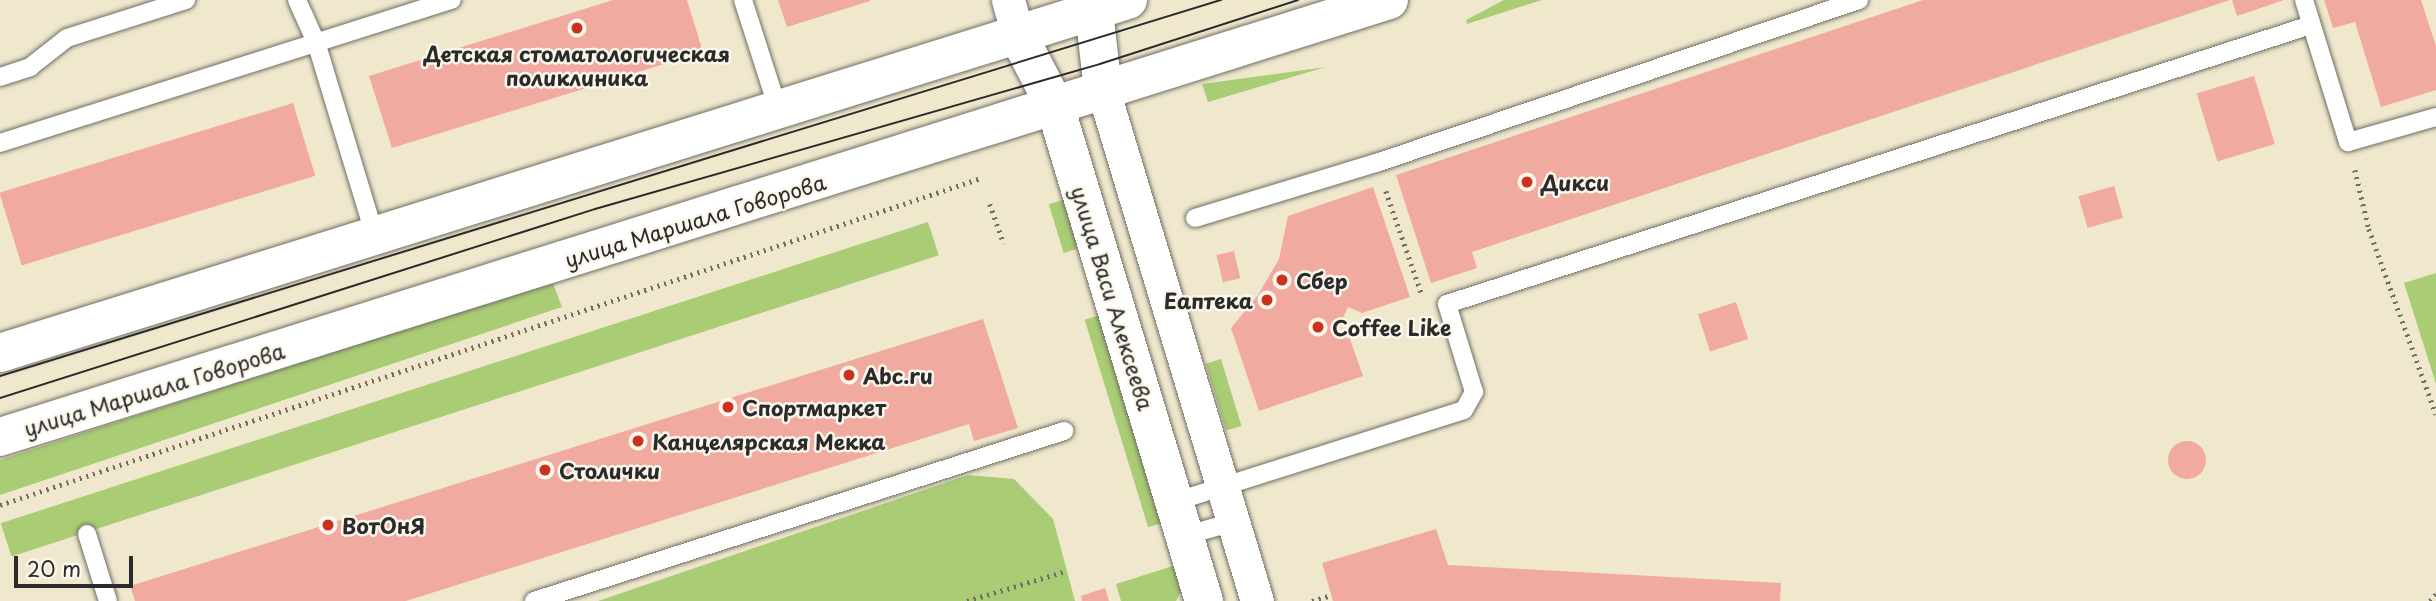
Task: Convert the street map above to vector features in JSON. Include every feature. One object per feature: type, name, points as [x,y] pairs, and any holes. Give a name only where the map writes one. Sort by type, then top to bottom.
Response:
[{"type":"main road","name":"улица Маршала Говорова","points":[[0,437],[1390,0]]},
{"type":"main road","points":[[0,353],[374,233],[778,109],[1013,17],[1104,4],[1103,90]]},
{"type":"main road","name":"улица Васи Алексеева","points":[[1013,17],[1055,106],[1204,601]]},
{"type":"street","points":[[1103,90],[1257,601]]},
{"type":"lane","points":[[0,77],[30,68],[67,38],[135,8],[186,0]]},
{"type":"lane","points":[[297,0],[316,42],[374,233]]},
{"type":"lane","points":[[0,144],[316,42],[406,7],[452,0]]},
{"type":"lane","points":[[743,0],[778,109]]},
{"type":"lane","points":[[1195,218],[1376,163],[1859,0]]},
{"type":"lane","points":[[2304,0],[2348,142],[2436,117]]},
{"type":"lane","points":[[1179,519],[1223,488],[1464,410],[1474,392],[1447,304],[2311,25]]},
{"type":"lane","points":[[534,601],[1064,431]]},
{"type":"lane","points":[[1179,519],[1233,522]]},
{"type":"lane","points":[[87,534],[108,601]]},
{"type":"path","points":[[2348,142],[2370,229],[2436,414]]},
{"type":"path","points":[[1376,163],[1413,266]]},
{"type":"path","points":[[0,505],[981,178]]},
{"type":"path","points":[[990,204],[1004,244]]},
{"type":"path","points":[[967,601],[1066,570]]},
{"type":"path","points":[[2430,601],[2436,594]]},
{"type":"path","points":[[1312,601],[1332,595]]},
{"type":"green space","points":[[1504,0],[1542,0],[1467,24],[1466,20]]},
{"type":"green space","points":[[1326,67],[1208,102],[1202,84]]},
{"type":"green space","points":[[1066,199],[1081,248],[1064,253],[1049,204]]},
{"type":"green space","points":[[928,222],[939,255],[12,557],[1,523]]},
{"type":"green space","points":[[2436,273],[2436,384],[2404,283]]},
{"type":"green space","points":[[552,281],[562,307],[0,495],[0,460]]},
{"type":"green space","points":[[1100,315],[1163,523],[1148,527],[1085,320]]},
{"type":"green space","points":[[1221,359],[1241,426],[1226,431],[1206,364]]},
{"type":"green space","points":[[968,475],[1014,479],[1053,519],[1075,601],[598,601]]},
{"type":"green space","points":[[1176,565],[1183,587],[1176,601],[1121,601],[1116,584]]},
{"type":"building","points":[[613,0],[687,0],[703,52],[392,148],[369,76]]},
{"type":"building","points":[[778,0],[870,0],[870,1],[787,27]]},
{"type":"building","points":[[1923,0],[2230,0],[1472,252],[1477,268],[1431,283],[1396,175]]},
{"type":"building","points":[[2232,0],[2284,0],[2237,16]]},
{"type":"building","points":[[2324,0],[2421,0],[2436,46],[2436,90],[2381,107],[2355,22],[2333,28]]},
{"type":"building","points":[[2254,76],[2275,144],[2217,161],[2197,94]]},
{"type":"building","points":[[293,103],[315,176],[22,265],[0,193]]},
{"type":"building","points":[[2114,186],[2123,218],[2088,228],[2078,196]]},
{"type":"building","points":[[1373,187],[1410,297],[1362,313],[1348,307],[1336,333],[1350,339],[1363,376],[1259,411],[1231,328],[1258,295],[1279,259],[1288,216]]},
{"type":"building","points":[[1234,251],[1240,278],[1223,282],[1216,255]]},
{"type":"building","points":[[1736,302],[1748,339],[1710,351],[1698,314]]},
{"type":"building","points":[[983,319],[1018,428],[974,441],[969,424],[406,601],[135,601],[130,586]]},
{"type":"building","points":[[2187,441],[2200,447],[2206,460],[2200,473],[2187,479],[2174,473],[2168,460],[2174,447]]},
{"type":"building","points":[[1436,529],[1448,565],[1781,583],[1780,601],[1333,601],[1322,563]]},
{"type":"building","points":[[1105,588],[1109,601],[1082,601],[1081,596]]},
{"type":"tram line","points":[[0,376],[1221,0]]},
{"type":"tram line","points":[[0,398],[595,209],[1100,64],[1298,0]]},
{"type":"place","name":"Детская стоматологическая поликлиника","points":[[577,28]]},
{"type":"place","name":"Дикси","points":[[1527,182]]},
{"type":"place","name":"Сбер","points":[[1282,280]]},
{"type":"place","name":"Еаптека","points":[[1267,300]]},
{"type":"place","name":"Coffee Like","points":[[1318,327]]},
{"type":"place","name":"Abc.ru","points":[[849,375]]},
{"type":"place","name":"Спортмаркет","points":[[728,407]]},
{"type":"place","name":"Канцелярская Мекка","points":[[638,441]]},
{"type":"place","name":"Столички","points":[[545,470]]},
{"type":"place","name":"ВотОнЯ","points":[[328,525]]}]
